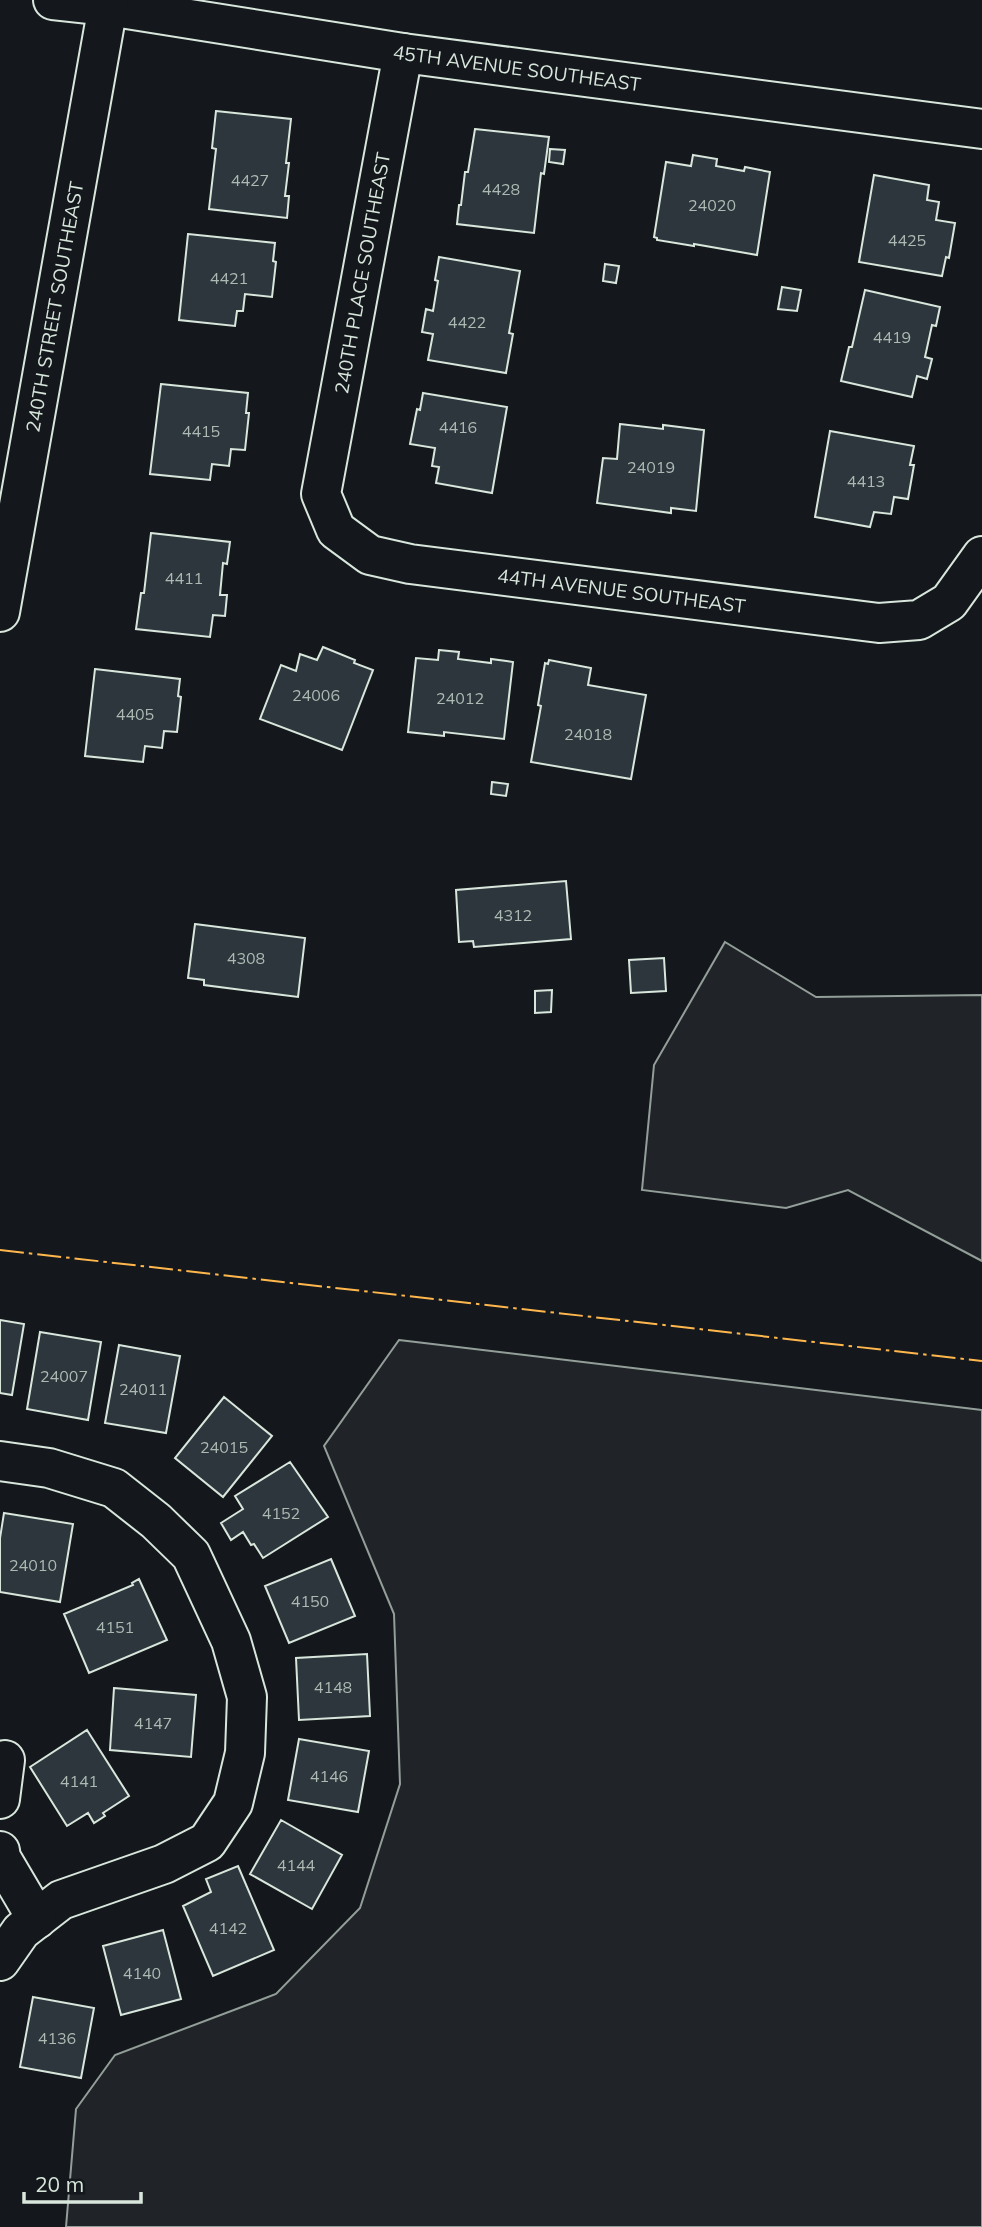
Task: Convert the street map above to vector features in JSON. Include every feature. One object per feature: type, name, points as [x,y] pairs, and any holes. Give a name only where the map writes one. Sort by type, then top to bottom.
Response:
[{"type":"street","name":"45TH AVENUE SOUTHEAST","points":[[53,0],[109,3],[403,53],[982,129]]},
{"type":"street","name":"240TH STREET SOUTHEAST","points":[[0,612],[109,3]]},
{"type":"street","name":"240TH PLACE SOUTHEAST","points":[[321,494],[403,53]]},
{"type":"street","name":"44TH AVENUE SOUTHEAST","points":[[321,494],[336,530],[370,555],[410,564],[879,623],[919,620],[948,602],[982,556]]},
{"type":"street","points":[[0,1461],[49,1468],[114,1488],[156,1521],[191,1555],[231,1641],[247,1697],[245,1753],[233,1803],[207,1842],[164,1864],[61,1900],[21,1931],[0,1961]]},
{"type":"street","points":[[0,1799],[5,1759]]},
{"type":"street","points":[[0,1851],[1,1858],[37,1919]]},
{"type":"shaded area","points":[[725,942],[816,997],[982,995],[982,1261],[848,1190],[786,1208],[642,1190],[654,1065]]},
{"type":"shaded area","points":[[399,1340],[982,1410],[982,2227],[66,2227],[76,2109],[115,2055],[276,1994],[360,1908],[400,1784],[394,1614],[324,1446]]},
{"type":"building","points":[[216,111],[291,119],[286,163],[289,163],[285,196],[289,196],[287,218],[209,209],[216,149],[212,148]]},
{"type":"building","points":[[475,129],[549,137],[544,174],[541,173],[534,233],[457,224]]},
{"type":"building","points":[[550,149],[565,150],[563,164],[549,162]]},
{"type":"building","points":[[693,155],[717,159],[716,166],[744,171],[745,167],[770,172],[757,255],[657,240],[654,237],[666,162],[691,166]]},
{"type":"building","points":[[874,175],[929,185],[927,200],[939,202],[936,220],[955,223],[949,258],[946,257],[942,276],[859,262]]},
{"type":"building","points":[[188,234],[275,243],[272,297],[245,294],[243,311],[237,311],[235,326],[179,320]]},
{"type":"building","points":[[439,257],[520,271],[509,333],[513,334],[506,373],[428,360],[433,334],[422,332],[426,309],[433,311]]},
{"type":"building","points":[[605,264],[619,266],[616,283],[603,281]]},
{"type":"building","points":[[782,287],[801,290],[797,311],[778,309]]},
{"type":"building","points":[[865,290],[940,307],[936,326],[932,325],[925,357],[932,359],[927,379],[917,376],[912,397],[841,381]]},
{"type":"building","points":[[161,384],[248,393],[245,450],[231,449],[229,466],[212,464],[210,480],[150,474]]},
{"type":"building","points":[[423,393],[507,407],[492,493],[436,483],[439,467],[432,466],[435,448],[410,444]]},
{"type":"building","points":[[620,424],[704,430],[696,511],[671,508],[671,513],[597,503],[603,458],[617,459]]},
{"type":"building","points":[[830,431],[914,446],[910,465],[914,465],[908,499],[894,497],[891,514],[874,512],[870,527],[815,517]]},
{"type":"building","points":[[151,533],[230,542],[227,564],[223,563],[220,595],[227,595],[225,616],[213,615],[210,637],[136,629],[141,593],[144,593]]},
{"type":"building","points":[[323,647],[373,670],[342,750],[260,719],[281,665],[296,671],[300,654],[317,660]]},
{"type":"building","points":[[439,650],[459,652],[458,659],[491,663],[491,659],[513,662],[504,739],[444,732],[444,736],[408,732],[416,658],[438,660]]},
{"type":"building","points":[[549,660],[591,668],[588,685],[646,695],[631,779],[531,762],[545,663],[548,664]]},
{"type":"building","points":[[95,669],[180,679],[177,732],[164,731],[162,748],[145,746],[143,762],[85,756]]},
{"type":"building","points":[[492,782],[508,784],[506,796],[491,794]]},
{"type":"building","points":[[566,881],[571,939],[474,947],[473,941],[459,942],[456,890]]},
{"type":"building","points":[[195,924],[305,938],[298,997],[204,985],[204,980],[188,978]]},
{"type":"building","points":[[664,958],[666,991],[631,993],[629,960]]},
{"type":"building","points":[[552,990],[551,1012],[535,1013],[535,991]]},
{"type":"building","points":[[0,1320],[24,1324],[12,1395],[0,1393]]},
{"type":"building","points":[[40,1332],[101,1342],[88,1420],[27,1409]]},
{"type":"building","points":[[119,1345],[180,1356],[166,1433],[105,1423]]},
{"type":"building","points":[[224,1397],[272,1436],[223,1497],[175,1458]]},
{"type":"building","points":[[290,1462],[328,1517],[263,1558],[243,1532],[231,1540],[221,1523],[243,1509],[235,1496]]},
{"type":"building","points":[[4,1513],[73,1524],[60,1602],[0,1592],[0,1538]]},
{"type":"building","points":[[331,1559],[355,1616],[289,1643],[265,1586]]},
{"type":"building","points":[[139,1579],[167,1640],[89,1673],[64,1614],[133,1585],[132,1583]]},
{"type":"building","points":[[367,1654],[370,1716],[299,1720],[296,1658]]},
{"type":"building","points":[[114,1688],[196,1695],[191,1757],[110,1750]]},
{"type":"building","points":[[87,1730],[129,1796],[103,1813],[105,1816],[94,1823],[88,1813],[67,1826],[30,1767]]},
{"type":"building","points":[[299,1739],[369,1751],[358,1812],[288,1800]]},
{"type":"building","points":[[281,1820],[342,1855],[312,1909],[250,1874]]},
{"type":"building","points":[[238,1866],[274,1950],[213,1976],[183,1906],[211,1892],[206,1879]]},
{"type":"building","points":[[163,1930],[181,1999],[121,2015],[103,1946]]},
{"type":"building","points":[[33,1997],[94,2008],[81,2078],[20,2067]]},
{"type":"power","points":[[0,1250],[982,1361]]}]
